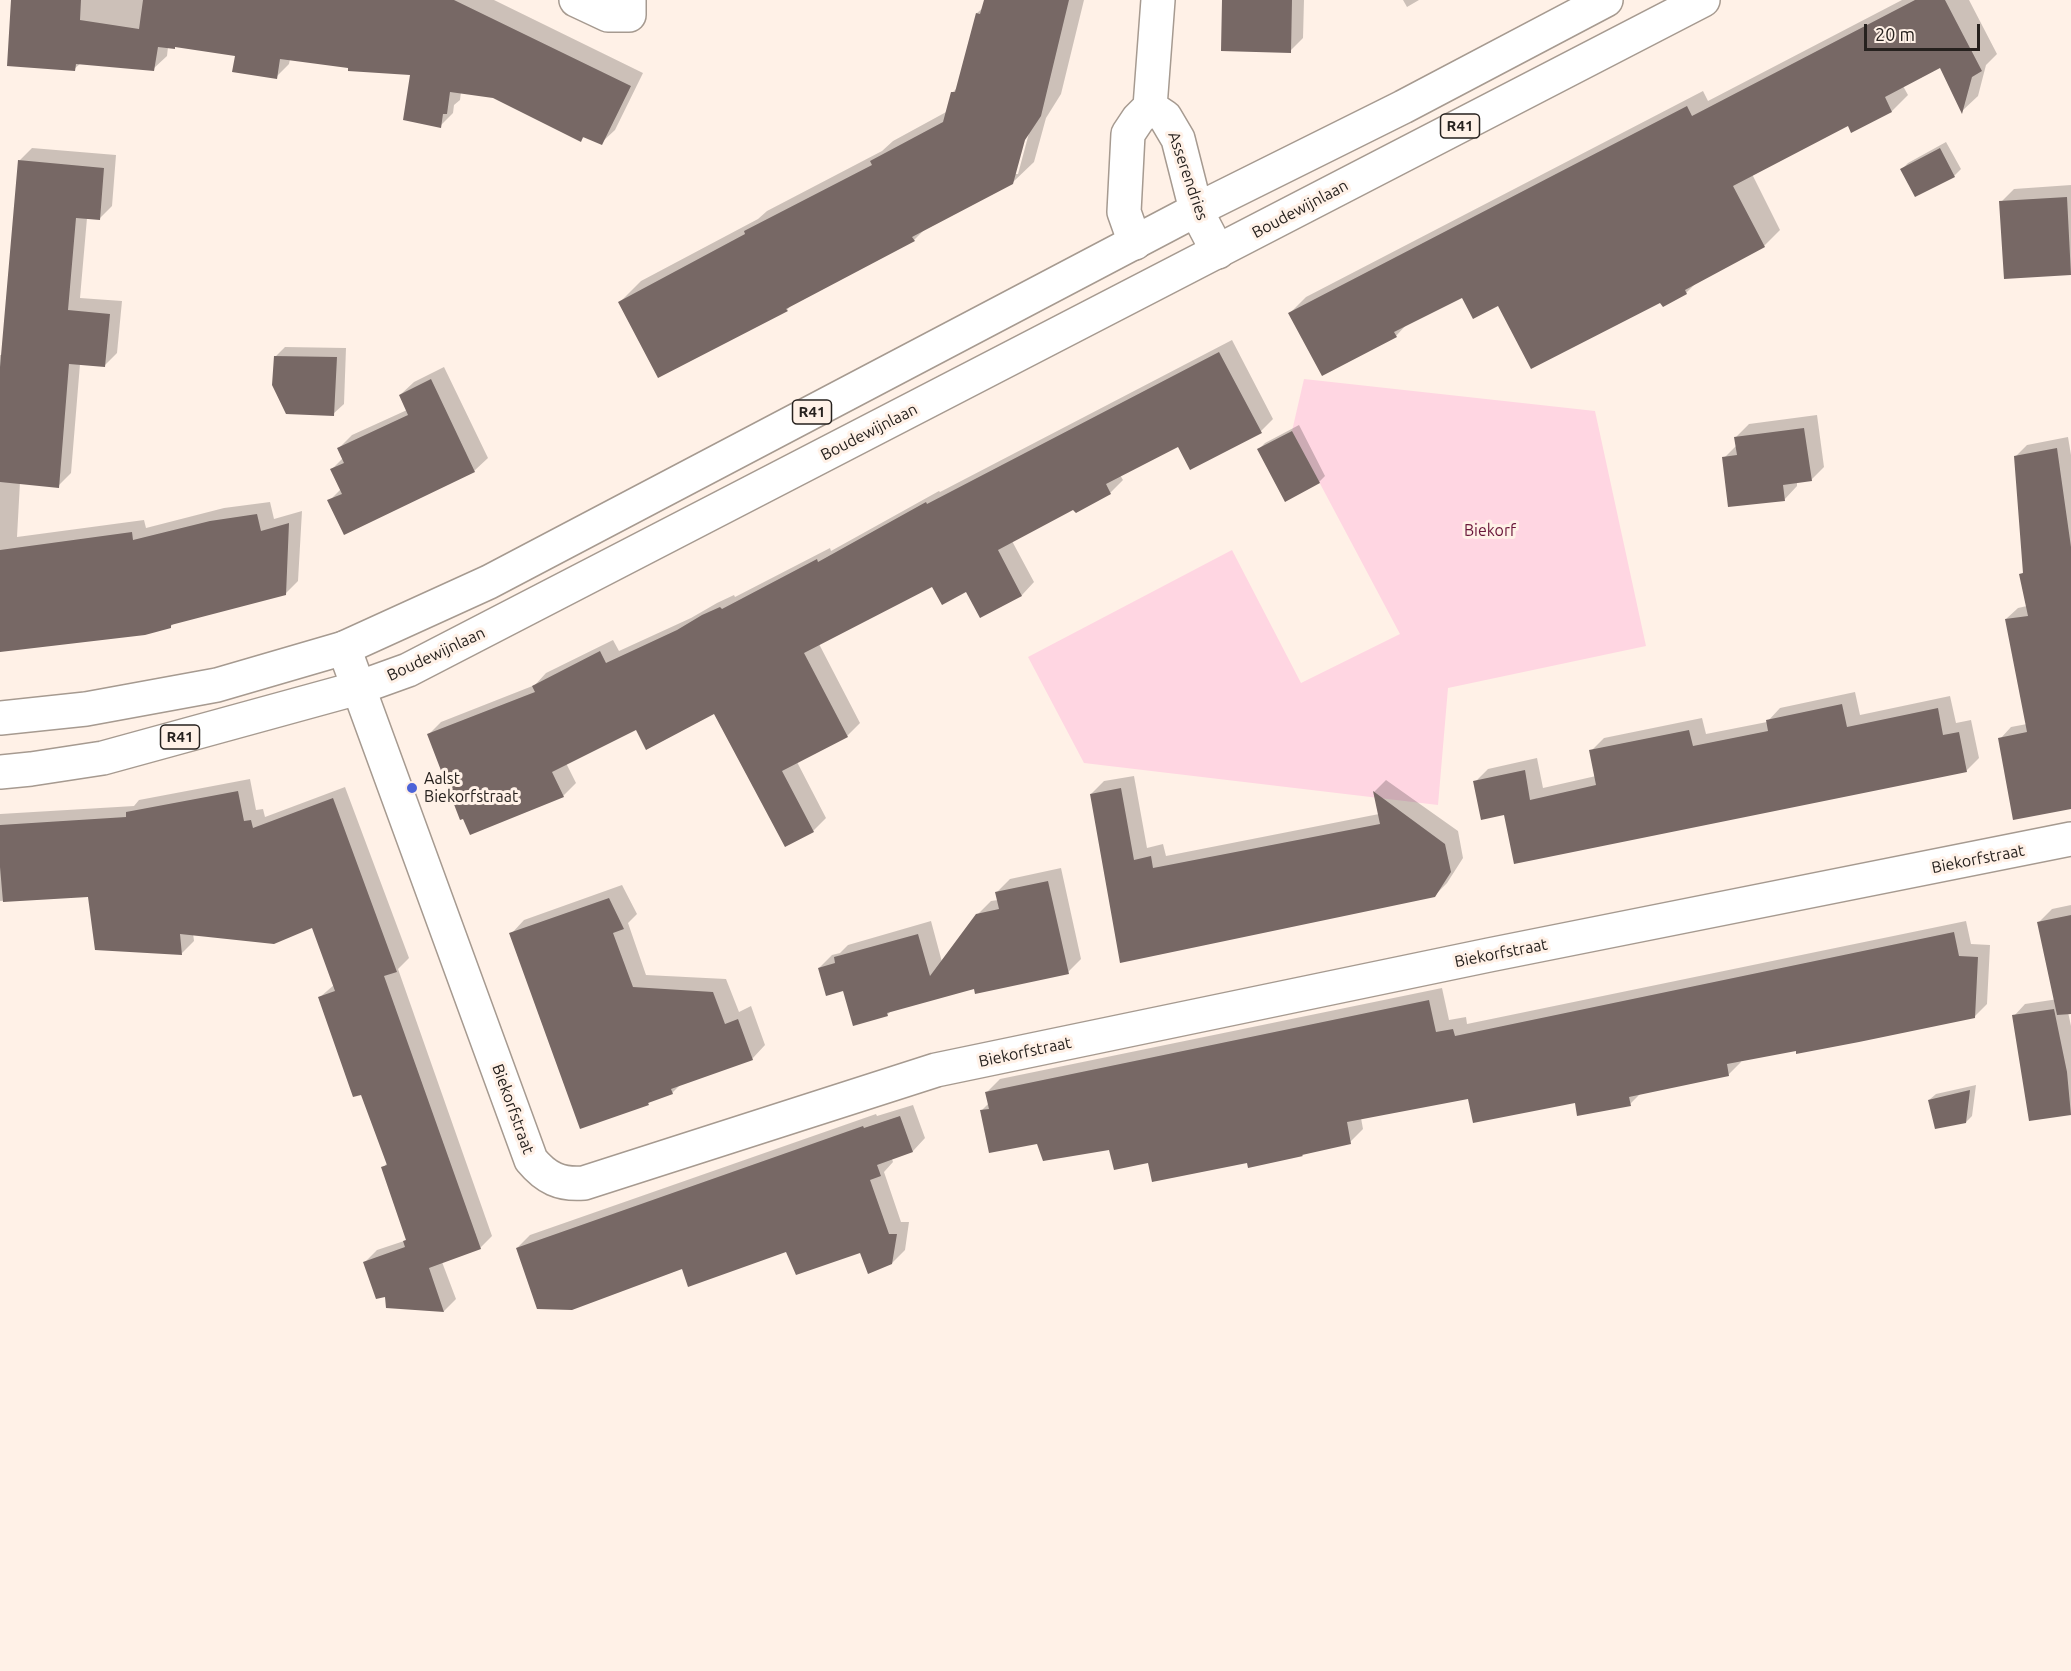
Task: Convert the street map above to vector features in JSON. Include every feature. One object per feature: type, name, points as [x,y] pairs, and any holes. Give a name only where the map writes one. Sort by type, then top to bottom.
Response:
[{"type":"main road","points":[[576,0],[608,15],[628,15],[629,0]]},
{"type":"main road","points":[[1135,243],[1124,212],[1128,134],[1150,107],[1158,0]]},
{"type":"main road","name":"R41","points":[[0,718],[86,709],[217,685],[344,648],[489,582],[1196,210],[1403,107],[1606,0]]},
{"type":"main road","name":"Boudewijnlaan","points":[[0,772],[103,758],[358,688],[408,670],[1151,288],[1703,0]]},
{"type":"main road","name":"Asserendries","points":[[1150,107],[1165,117],[1178,139],[1196,210],[1218,252]]},
{"type":"main road","name":"Biekorfstraat","points":[[344,648],[531,1160],[540,1171],[554,1181],[570,1184],[584,1183],[936,1070],[1489,956],[2071,840]]},
{"type":"green space","name":"Biekorf","points":[[1304,379],[1595,411],[1646,646],[1448,688],[1438,805],[1084,763],[1028,657],[1232,550],[1301,683],[1400,634],[1292,431]]},
{"type":"building","points":[[11,0],[81,0],[80,20],[139,29],[143,0],[454,0],[631,86],[602,145],[583,137],[581,142],[493,98],[450,92],[447,114],[443,114],[441,128],[403,120],[410,75],[348,71],[348,68],[280,59],[277,79],[232,72],[235,56],[175,47],[175,49],[158,47],[154,71],[76,64],[75,71],[7,66]]},
{"type":"building","points":[[984,0],[1069,0],[1041,116],[1025,140],[1013,184],[912,237],[915,241],[786,309],[788,311],[658,378],[618,302],[745,234],[744,231],[872,165],[870,161],[943,122],[951,92],[955,92],[976,13],[980,14]]},
{"type":"building","points":[[1222,0],[1292,0],[1291,53],[1221,51]]},
{"type":"building","points":[[1915,0],[1945,0],[1982,71],[1972,77],[1962,114],[1940,68],[1885,97],[1892,112],[1851,133],[1848,126],[1733,186],[1765,247],[1685,290],[1687,294],[1663,307],[1660,303],[1531,369],[1498,306],[1473,319],[1462,298],[1394,332],[1397,337],[1322,376],[1288,313],[1687,106],[1692,116]]},
{"type":"building","points":[[1940,148],[1955,177],[1915,197],[1900,169]]},
{"type":"building","points":[[18,160],[104,168],[100,220],[76,218],[68,310],[110,314],[105,367],[69,364],[59,488],[0,482],[0,367]]},
{"type":"building","points":[[2067,197],[2071,275],[2004,279],[1999,201]]},
{"type":"building","points":[[1219,352],[1262,433],[1190,470],[1178,447],[1106,484],[1111,494],[1076,513],[1073,510],[998,550],[1022,596],[980,618],[966,592],[942,605],[932,587],[804,653],[848,737],[782,771],[814,832],[785,847],[714,714],[646,750],[636,730],[552,772],[564,797],[470,835],[463,819],[460,820],[427,734],[535,692],[532,686],[600,651],[606,663],[677,630],[702,615],[720,607],[722,609],[817,559],[818,562],[926,502],[927,504]]},
{"type":"building","points":[[274,356],[337,357],[334,416],[286,414],[272,385]]},
{"type":"building","points":[[431,379],[475,472],[344,535],[327,500],[342,494],[330,469],[344,463],[337,448],[408,415],[399,395]]},
{"type":"building","points":[[1804,428],[1812,481],[1783,485],[1785,501],[1728,507],[1722,457],[1737,455],[1734,437]]},
{"type":"building","points":[[1292,431],[1320,483],[1285,502],[1257,449]]},
{"type":"building","points":[[2057,448],[2071,547],[2071,809],[2013,820],[1998,738],[2027,732],[2005,619],[2028,616],[2019,574],[2023,573],[2014,456]]},
{"type":"building","points":[[257,514],[261,531],[289,523],[286,595],[171,625],[171,628],[145,635],[0,652],[0,550],[132,532],[133,540],[210,521]]},
{"type":"building","points":[[1842,704],[1847,727],[1938,708],[1943,735],[1959,732],[1967,772],[1514,864],[1504,815],[1481,820],[1473,781],[1525,770],[1530,800],[1596,785],[1589,750],[1689,730],[1693,746],[1768,731],[1766,720]]},
{"type":"building","points":[[1121,788],[1134,860],[1151,856],[1153,868],[1380,824],[1373,791],[1445,844],[1451,872],[1435,897],[1120,963],[1090,794]]},
{"type":"building","points":[[238,791],[244,821],[251,820],[253,828],[333,798],[397,972],[384,976],[481,1249],[429,1268],[444,1312],[386,1308],[385,1297],[376,1299],[363,1262],[405,1247],[403,1241],[406,1240],[381,1167],[387,1165],[361,1095],[353,1097],[318,997],[335,991],[312,928],[274,944],[180,934],[182,955],[95,950],[88,897],[3,902],[0,825],[126,817],[126,812]]},
{"type":"building","points":[[1048,881],[1069,974],[975,994],[974,989],[887,1013],[888,1016],[853,1026],[843,991],[826,996],[818,968],[835,963],[834,957],[918,934],[930,976],[976,914],[999,909],[995,892]]},
{"type":"building","points":[[609,898],[624,929],[613,933],[633,987],[713,992],[725,1024],[738,1019],[753,1060],[671,1089],[673,1094],[648,1103],[649,1105],[580,1129],[509,933]]},
{"type":"building","points":[[2071,915],[2071,1014],[2057,1015],[2037,922]]},
{"type":"building","points":[[1954,932],[1959,956],[1978,957],[1975,1018],[1796,1054],[1796,1051],[1727,1064],[1729,1076],[1629,1097],[1631,1106],[1577,1116],[1575,1103],[1473,1123],[1468,1099],[1347,1122],[1351,1144],[1248,1168],[1247,1163],[1152,1182],[1148,1163],[1114,1170],[1109,1150],[1043,1161],[1037,1144],[989,1153],[980,1110],[989,1109],[985,1092],[1429,1000],[1436,1032],[1453,1029],[1455,1036]]},
{"type":"building","points":[[2054,1009],[2067,1072],[2071,1115],[2029,1121],[2012,1015]]},
{"type":"building","points":[[1970,1090],[1966,1123],[1935,1129],[1928,1100]]},
{"type":"building","points":[[900,1116],[913,1152],[877,1165],[881,1176],[870,1180],[889,1234],[897,1234],[892,1264],[868,1274],[860,1253],[796,1275],[786,1252],[688,1287],[682,1269],[572,1310],[537,1309],[516,1248],[863,1126],[864,1128]]},
{"type":"place","name":"Aalst Biekorfstraat","points":[[412,788]]}]
